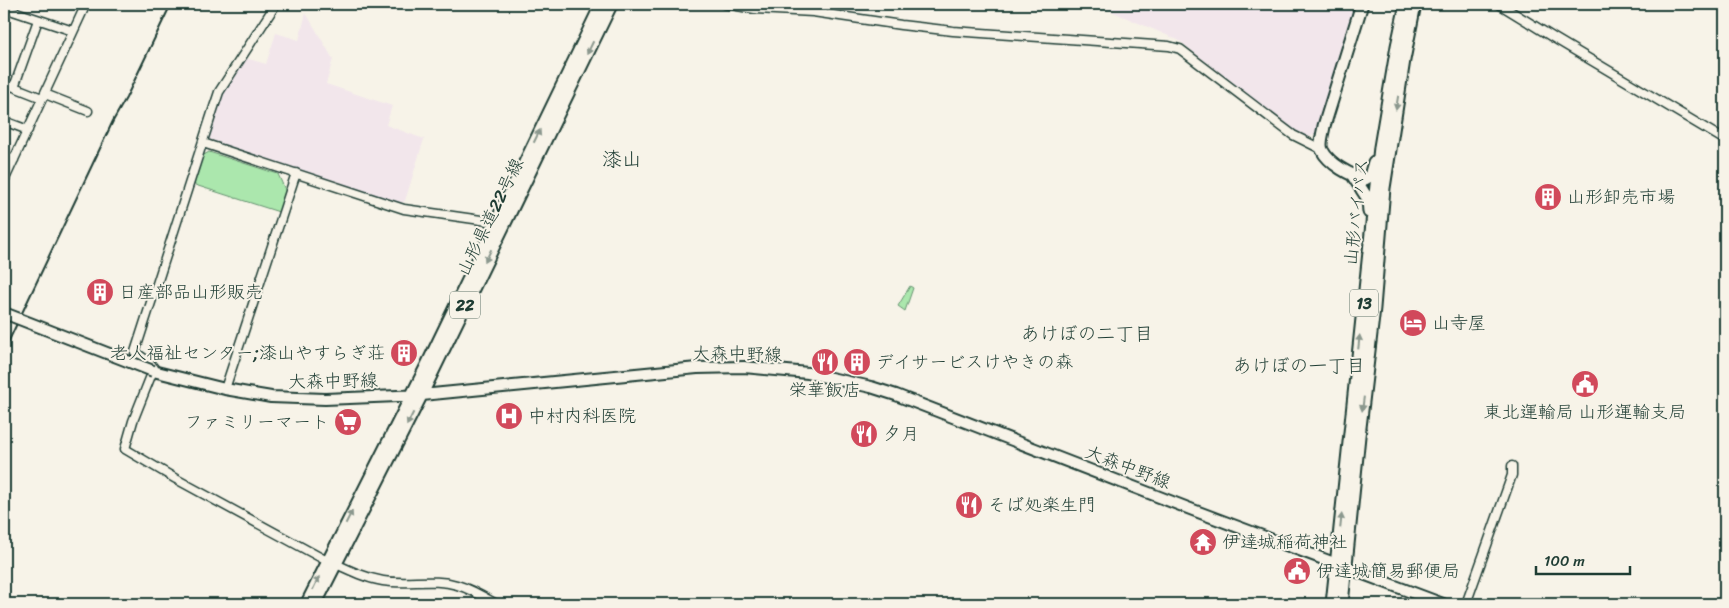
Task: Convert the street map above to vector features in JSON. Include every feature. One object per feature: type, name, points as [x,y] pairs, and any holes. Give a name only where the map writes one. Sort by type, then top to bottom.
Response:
[{"type":"highway","points":[[1362,4],[1321,140],[1322,149],[1327,156],[1353,176],[1368,199],[1370,217],[1363,279],[1364,304]]},
{"type":"highway","name":"山形バイパス","points":[[1342,604],[1341,566],[1380,147],[1406,4]]},
{"type":"highway","name":"山形バイパス","points":[[1332,604],[1341,566],[1359,436],[1374,308],[1384,188],[1404,60],[1415,4]]},
{"type":"highway","points":[[1353,176],[1365,179],[1370,176],[1374,166],[1378,132],[1386,109]]},
{"type":"main road","name":"山形県道22号線","points":[[316,604],[331,562],[601,4]]},
{"type":"main road","name":"山形県道22号線","points":[[306,604],[422,395],[612,4]]},
{"type":"main road","name":"大森中野線","points":[[4,313],[153,371],[225,389],[271,397],[325,399],[422,395],[697,368],[744,367],[808,373],[871,387],[896,395],[1443,604]]},
{"type":"street","points":[[4,181],[86,4]]},
{"type":"street","points":[[276,4],[219,92],[135,352],[154,368],[133,422],[125,450],[176,480],[356,574],[384,581],[430,581],[457,585],[479,594],[496,604]]},
{"type":"street","points":[[725,4],[755,9],[813,12],[952,31],[1170,46],[1180,49],[1205,67],[1293,135],[1322,149]]},
{"type":"street","points":[[1499,4],[1725,140]]},
{"type":"street","points":[[8,7],[38,20],[73,31]]},
{"type":"street","points":[[14,87],[38,20]]},
{"type":"street","points":[[4,83],[88,111]]},
{"type":"street","points":[[4,121],[28,130]]},
{"type":"street","points":[[203,143],[404,209],[495,222]]},
{"type":"street","points":[[4,156],[14,160]]},
{"type":"street","points":[[225,389],[296,173]]},
{"type":"street","points":[[1466,604],[1512,474],[1512,466]]},
{"type":"shaded area","points":[[1108,4],[1355,4],[1317,134],[1305,138],[1178,40],[1106,9]]},
{"type":"shaded area","points":[[306,13],[333,59],[326,84],[392,106],[386,125],[424,139],[405,201],[399,204],[205,141],[221,93],[245,58],[266,64],[276,33],[299,40]]},
{"type":"green space","points":[[209,152],[278,174],[286,192],[279,212],[192,184],[202,156]]},
{"type":"green space","points":[[910,286],[913,288],[905,311],[898,306]]},
{"type":"railway","points":[[4,351],[113,121],[171,4]]},
{"type":"place","name":"山形卸売市場","points":[[1548,197]]},
{"type":"place","name":"日産部品山形販売","points":[[100,292]]},
{"type":"place","name":"山寺屋","points":[[1413,323]]},
{"type":"place","name":"老人福祉センター;漆山やすらぎ荘","points":[[404,353]]},
{"type":"place","name":"栄華飯店","points":[[825,362]]},
{"type":"place","name":"デイサービスけやきの森","points":[[857,362]]},
{"type":"place","name":"東北運輸局 山形運輸支局","points":[[1585,384]]},
{"type":"place","name":"中村内科医院","points":[[509,416]]},
{"type":"place","name":"ファミリーマート","points":[[348,422]]},
{"type":"place","name":"夕月","points":[[864,434]]},
{"type":"place","name":"そば処楽生門","points":[[969,505]]},
{"type":"place","name":"伊達城稲荷神社","points":[[1203,542]]},
{"type":"place","name":"伊達城簡易郵便局","points":[[1297,571]]},
{"type":"district","name":"漆山","points":[[622,159]]},
{"type":"district","name":"あけぼの二丁目","points":[[1087,333]]},
{"type":"district","name":"あけぼの一丁目","points":[[1299,365]]}]
